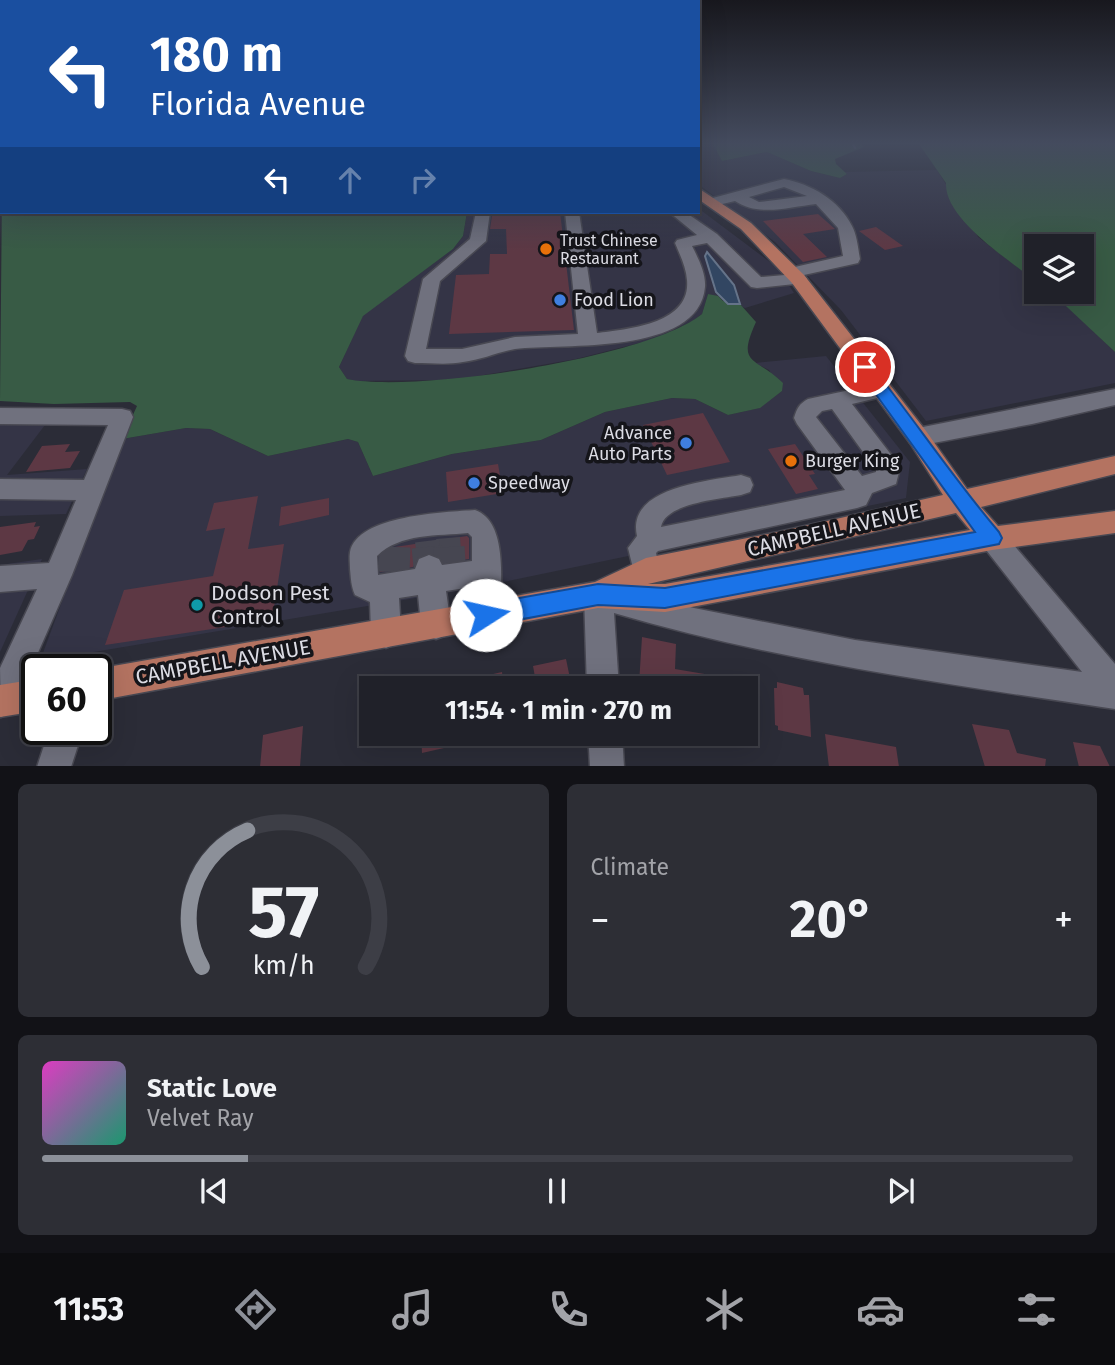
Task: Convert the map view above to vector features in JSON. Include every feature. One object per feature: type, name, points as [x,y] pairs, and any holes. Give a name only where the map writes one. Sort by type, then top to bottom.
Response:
[{"type":"main road","points":[[700,193],[746,226],[795,276],[992,538]]},
{"type":"main road","name":"CAMPBELL AVENUE","points":[[598,595],[646,571],[880,521],[1115,465]]},
{"type":"main road","name":"CAMPBELL AVENUE","points":[[112,682],[598,595],[665,598],[992,538],[1115,522]]},
{"type":"main road","points":[[0,701],[21,698]]},
{"type":"street","points":[[679,214],[711,237],[757,283],[795,276],[852,259],[846,229],[839,217],[800,186],[784,183],[714,202]]},
{"type":"street","points":[[482,214],[478,241],[432,279],[415,356],[462,356],[515,343],[588,340],[646,331],[678,317],[691,304],[696,289],[683,243],[711,237]]},
{"type":"street","points":[[572,214],[588,340]]},
{"type":"street","points":[[880,521],[805,418],[807,410],[882,390]]},
{"type":"street","points":[[918,437],[1032,416],[1115,397]]},
{"type":"street","points":[[838,400],[888,468],[887,477],[858,490]]},
{"type":"street","points":[[0,416],[122,417],[58,575],[0,701]]},
{"type":"street","points":[[651,541],[648,524],[652,513],[663,503],[741,485]]},
{"type":"street","points":[[0,489],[94,490]]},
{"type":"street","points":[[646,571],[641,548],[651,541],[857,498],[858,490]]},
{"type":"street","points":[[810,508],[825,533]]},
{"type":"street","points":[[763,517],[778,544]]},
{"type":"street","points":[[393,565],[438,552],[475,521],[485,535],[486,615]]},
{"type":"street","points":[[992,538],[1115,691]]},
{"type":"street","points":[[436,625],[438,552]]},
{"type":"street","points":[[393,565],[438,552],[484,572]]},
{"type":"street","points":[[386,633],[393,565]]},
{"type":"street","points":[[0,579],[58,575]]},
{"type":"street","points":[[598,595],[602,676]]},
{"type":"street","name":"CAMPBELL AVENUE","points":[[598,595],[694,622],[855,655],[1115,691]]},
{"type":"street","points":[[54,766],[61,745]]},
{"type":"street","points":[[606,746],[607,766]]},
{"type":"shaded area","points":[[700,180],[943,180],[978,237],[1024,272],[1024,304],[1065,304],[1115,352],[1115,383],[926,421],[841,310],[775,242],[700,186]]},
{"type":"shaded area","points":[[700,210],[778,268],[794,293],[745,308],[708,294],[702,314],[693,321],[655,339],[576,359],[455,380],[347,379],[339,367],[363,315],[453,249],[463,236],[467,214],[700,214]]},
{"type":"shaded area","points":[[707,252],[734,285],[740,304],[728,304],[716,292],[705,256]]},
{"type":"shaded area","points":[[826,356],[910,462],[906,498],[475,588],[82,654],[43,654],[122,439],[186,428],[210,429],[268,456],[348,439],[358,442],[373,476],[452,454],[541,440],[605,412],[672,398],[695,399],[728,415],[759,408],[782,391],[769,370],[755,363]]},
{"type":"shaded area","points":[[48,421],[7,475],[87,469],[66,514],[0,516],[0,422]]},
{"type":"shaded area","points":[[42,559],[0,652],[0,565]]},
{"type":"green space","points":[[944,180],[1115,180],[1115,352],[1064,304],[1094,304],[1094,234],[1024,234],[1024,272],[967,225],[948,197]]},
{"type":"green space","points":[[2,214],[467,214],[463,236],[453,249],[363,316],[339,367],[347,379],[380,382],[424,381],[475,376],[584,358],[633,345],[674,330],[702,314],[708,294],[718,296],[723,301],[740,304],[756,322],[750,336],[748,354],[783,383],[782,391],[760,408],[728,415],[695,399],[672,398],[605,412],[541,440],[452,454],[373,476],[358,442],[348,439],[268,456],[210,429],[186,428],[122,439],[137,406],[130,402],[54,404],[0,401]]},
{"type":"building","points":[[560,214],[574,330],[449,334],[456,275],[489,274],[490,254],[507,254],[506,229],[490,229],[492,216]]},
{"type":"building","points":[[818,214],[835,229],[803,234],[827,257],[803,262],[763,221]]},
{"type":"building","points":[[876,227],[903,246],[885,250],[859,231]]},
{"type":"building","name":"Advance Auto Parts","points":[[703,413],[730,462],[667,475],[643,425]]},
{"type":"building","points":[[70,444],[65,452],[80,451],[70,468],[26,472],[42,446]]},
{"type":"building","name":"Burger King","points":[[795,444],[815,474],[809,475],[818,489],[796,494],[768,449]]},
{"type":"building","name":"Speedway","points":[[498,464],[503,493],[448,502],[446,472]]},
{"type":"building","name":"Dodson Pest Control","points":[[258,496],[248,549],[284,544],[272,620],[105,645],[124,590],[213,576],[225,528],[206,531],[214,503]]},
{"type":"building","points":[[329,498],[329,515],[279,526],[281,507]]},
{"type":"building","points":[[36,522],[34,527],[40,526],[34,539],[28,540],[22,551],[0,555],[0,527]]},
{"type":"building","name":"Speedway","points":[[467,536],[469,559],[444,562],[440,557],[428,553],[418,557],[413,567],[380,572],[380,557],[395,547]]},
{"type":"building","points":[[642,637],[676,644],[675,669],[716,676],[640,676]]},
{"type":"building","points":[[566,659],[570,676],[535,676],[533,666]]},
{"type":"building","points":[[502,672],[502,676],[484,676]]},
{"type":"building","points":[[777,682],[803,688],[804,695],[809,695],[811,737],[778,730],[775,725],[774,688],[777,688]]},
{"type":"building","points":[[972,724],[1009,730],[1017,753],[1046,759],[1045,766],[985,766]]},
{"type":"building","points":[[303,726],[300,766],[260,766],[263,735]]},
{"type":"building","points":[[825,734],[896,747],[899,766],[829,766]]},
{"type":"building","points":[[1073,742],[1100,746],[1110,766],[1079,766]]},
{"type":"building","points":[[422,746],[444,746],[444,748],[422,753]]},
{"type":"tunnel","points":[[448,538],[449,549]]},
{"type":"tunnel","points":[[427,541],[428,549]]},
{"type":"tunnel","points":[[394,572],[395,547]]},
{"type":"tunnel","points":[[427,547],[429,566]]},
{"type":"tunnel","points":[[449,547],[450,563]]},
{"type":"place","name":"Trust Chinese Restaurant","points":[[546,249]]},
{"type":"place","name":"Food Lion","points":[[560,300]]},
{"type":"place","name":"Advance Auto Parts","points":[[686,443]]},
{"type":"place","name":"Burger King","points":[[791,461]]},
{"type":"place","name":"Speedway","points":[[474,483]]},
{"type":"place","name":"Dodson Pest Control","points":[[197,605]]},
{"type":"route","points":[[486,615],[598,595],[665,598],[992,538],[961,500],[865,367]]}]
